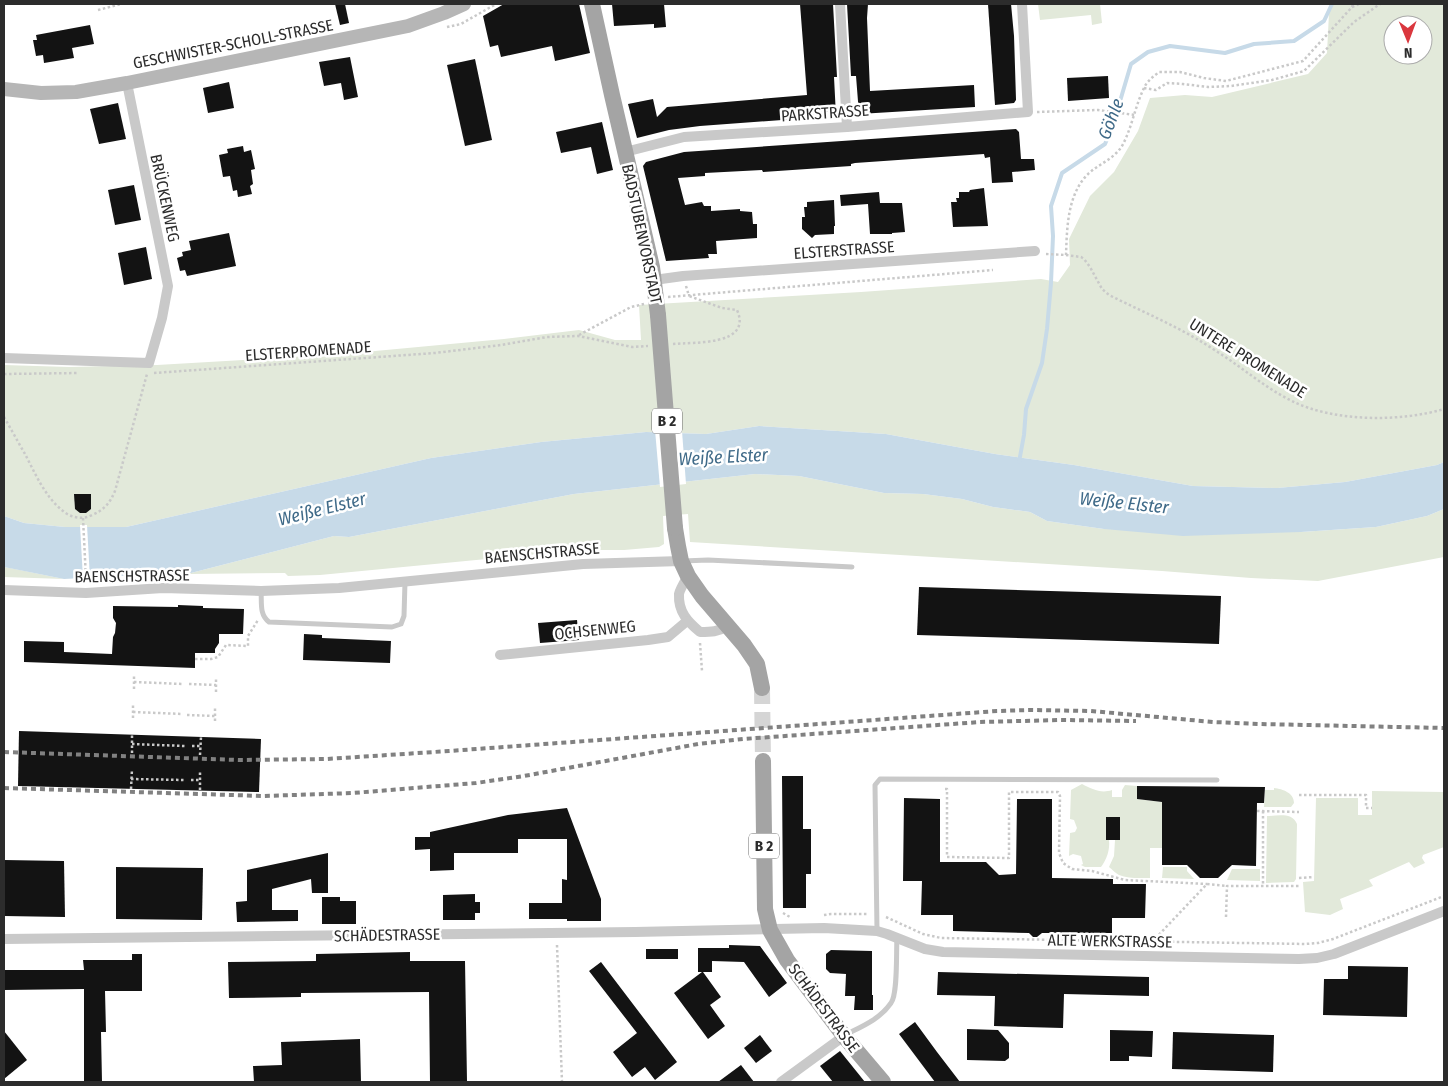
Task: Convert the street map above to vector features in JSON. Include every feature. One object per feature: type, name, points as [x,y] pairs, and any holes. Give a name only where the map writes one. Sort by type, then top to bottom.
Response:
[{"type":"main road","name":"BADSTUBENVORSTADT","points":[[592,4],[654,280],[653,308],[675,528],[685,569]]},
{"type":"main road","name":"B 2","points":[[685,569],[698,591],[744,645],[757,664],[762,688]]},
{"type":"main road","name":"SCHÄDESTRASSE","points":[[763,761],[765,909],[770,930],[787,960],[844,1036],[883,1082]]},
{"type":"street","name":"GESCHWISTER-SCHOLL-STRASSE","points":[[4,89],[41,93],[76,92],[127,83],[408,26],[428,20],[464,4]]},
{"type":"street","points":[[840,4],[847,127]]},
{"type":"street","points":[[1022,4],[1028,112]]},
{"type":"street","name":"BRÜCKENWEG","points":[[127,83],[168,286],[162,318],[148,368]]},
{"type":"street","name":"PARKSTRASSE","points":[[625,152],[684,137],[847,127],[1028,112]]},
{"type":"street","name":"ELSTERSTRASSE","points":[[654,280],[693,275],[1040,252]]},
{"type":"street","points":[[4,358],[148,368]]},
{"type":"street","name":"BAENSCHSTRASSE","points":[[4,590],[86,593],[163,588],[262,591],[339,588],[583,564],[685,569]]},
{"type":"street","points":[[685,569],[679,594],[682,610],[687,621],[700,632],[714,632],[727,626]]},
{"type":"street","name":"OCHSENWEG","points":[[500,655],[648,640],[668,636],[687,621]]},
{"type":"street","name":"ALTE WERKSTRASSE","points":[[770,930],[824,928],[877,931],[925,949],[943,952],[1299,960],[1341,952],[1444,911]]},
{"type":"street","name":"SCHÄDESTRASSE","points":[[4,939],[770,930]]},
{"type":"street","points":[[781,1082],[844,1036]]},
{"type":"lane","points":[[685,569],[708,560],[852,567]]},
{"type":"lane","points":[[262,591],[262,613],[269,622],[392,627],[401,624],[404,616],[405,582]]},
{"type":"lane","points":[[877,931],[876,785],[880,779],[1217,780]]},
{"type":"lane","points":[[844,1036],[879,1016],[892,1002],[895,988],[897,938]]},
{"type":"path","points":[[98,10],[121,4]]},
{"type":"path","points":[[1040,252],[1066,255],[1068,222],[1076,190],[1086,176],[1110,159],[1121,147],[1144,88],[1149,80],[1159,72],[1180,72],[1226,81],[1303,61],[1352,6],[1359,4]]},
{"type":"path","points":[[1144,88],[1156,90],[1167,83],[1208,88],[1231,86],[1272,80],[1304,70],[1354,22],[1380,4]]},
{"type":"path","points":[[1028,112],[1098,110],[1135,115]]},
{"type":"path","name":"UNTERE PROMENADE","points":[[1066,255],[1084,259],[1102,289],[1109,295],[1186,332],[1274,390],[1304,407],[1332,414],[1364,418],[1413,415],[1444,409]]},
{"type":"path","points":[[667,298],[992,270]]},
{"type":"path","points":[[670,344],[726,338],[738,329],[740,322],[737,310],[722,308],[689,296]]},
{"type":"path","points":[[578,336],[631,307],[653,308]]},
{"type":"path","name":"ELSTERPROMENADE","points":[[148,368],[435,353],[501,346],[547,337],[578,336],[632,347],[651,346]]},
{"type":"path","points":[[4,417],[37,477],[53,501],[64,512],[84,520],[104,509],[115,491],[148,368]]},
{"type":"path","points":[[4,374],[80,373]]},
{"type":"path","points":[[84,520],[86,579]]},
{"type":"path","points":[[195,659],[218,658],[226,645],[248,646],[248,636],[262,613]]},
{"type":"path","points":[[700,632],[702,671]]},
{"type":"path","points":[[134,675],[134,689]]},
{"type":"path","points":[[216,679],[216,692]]},
{"type":"path","points":[[134,682],[183,684]]},
{"type":"path","points":[[189,684],[216,685]]},
{"type":"path","points":[[133,705],[133,718]]},
{"type":"path","points":[[215,708],[215,721]]},
{"type":"path","points":[[133,712],[182,714]]},
{"type":"path","points":[[187,715],[215,716]]},
{"type":"path","points":[[132,735],[132,753]]},
{"type":"path","points":[[200,755],[201,737]]},
{"type":"path","points":[[132,744],[185,746]]},
{"type":"path","points":[[192,746],[200,746]]},
{"type":"path","points":[[131,789],[132,769]]},
{"type":"path","points":[[200,771],[200,790]]},
{"type":"path","points":[[131,779],[184,780]]},
{"type":"path","points":[[190,780],[200,780]]},
{"type":"path","points":[[939,789],[947,789],[947,857],[1009,858],[1009,792],[1058,792],[1060,796],[1059,853],[1064,863],[1072,869],[1092,871],[1125,880],[1227,886],[1299,886]]},
{"type":"path","points":[[1299,795],[1366,796],[1366,808],[1372,808]]},
{"type":"path","points":[[1257,811],[1299,812]]},
{"type":"path","points":[[1263,812],[1264,886]]},
{"type":"path","points":[[1299,878],[1314,877]]},
{"type":"path","points":[[1152,942],[1206,884]]},
{"type":"path","points":[[1226,917],[1227,886]]},
{"type":"path","points":[[824,916],[839,914],[888,918],[923,934],[941,938],[1299,944],[1318,943],[1333,939],[1444,896]]},
{"type":"path","points":[[557,933],[562,1082]]},
{"type":"green space","points":[[1038,4],[1100,4],[1102,23],[1092,25],[1091,15],[1040,20]]},
{"type":"green space","points":[[1332,4],[1444,4],[1444,462],[1437,465],[1345,482],[1277,488],[1193,486],[1074,465],[995,454],[886,434],[759,426],[706,434],[646,432],[541,442],[431,458],[126,527],[65,527],[24,523],[4,516],[4,365],[69,367],[157,365],[343,354],[579,330],[615,340],[641,340],[639,305],[1041,279],[1058,282],[1070,265],[1069,239],[1090,196],[1114,172],[1138,131],[1150,98],[1185,95],[1212,97],[1308,74],[1327,53],[1329,13]]},
{"type":"green space","points":[[755,474],[799,476],[884,493],[923,494],[962,499],[993,507],[1030,512],[1047,521],[1104,529],[1301,532],[1376,527],[1427,516],[1444,509],[1444,557],[1318,581],[1251,578],[690,542],[688,514],[663,516],[664,544],[659,547],[624,550],[580,550],[320,575],[288,576],[285,573],[187,574],[334,536],[349,537],[574,494]]},
{"type":"green space","points":[[4,567],[10,568],[64,579],[4,577]]},
{"type":"green space","points":[[1082,784],[1100,791],[1112,790],[1112,797],[1122,797],[1122,790],[1125,785],[1137,786],[1137,799],[1162,802],[1162,848],[1150,848],[1150,878],[1123,876],[1109,867],[1114,856],[1115,840],[1120,840],[1120,817],[1106,817],[1106,840],[1109,840],[1109,847],[1101,867],[1085,867],[1081,865],[1083,864],[1081,856],[1073,854],[1069,856],[1070,833],[1075,832],[1077,828],[1074,820],[1070,819],[1071,790]]},
{"type":"green space","points":[[1274,788],[1290,794],[1294,800],[1291,807],[1264,807],[1265,790],[1274,790]]},
{"type":"green space","points":[[1372,791],[1444,792],[1444,847],[1423,855],[1422,858],[1425,863],[1414,868],[1409,862],[1369,880],[1373,886],[1340,899],[1343,909],[1330,915],[1305,912],[1303,882],[1314,881],[1316,798],[1358,798],[1358,815],[1372,815]]},
{"type":"green space","points":[[1267,816],[1288,816],[1295,820],[1297,824],[1296,879],[1294,882],[1266,883]]},
{"type":"green space","points":[[1163,867],[1187,867],[1187,871],[1194,879],[1162,878]]},
{"type":"green space","points":[[1232,869],[1260,869],[1260,881],[1227,880]]},
{"type":"water","name":"Weiße Elster","points":[[759,426],[886,434],[995,454],[1074,465],[1193,486],[1277,488],[1345,482],[1437,465],[1444,462],[1444,509],[1427,516],[1376,527],[1301,532],[1183,536],[1104,529],[1047,521],[1030,512],[993,507],[962,499],[923,494],[884,493],[799,476],[755,474],[574,494],[349,537],[334,536],[187,574],[64,579],[4,567],[4,516],[24,523],[65,527],[126,527],[431,458],[541,442],[646,432],[706,434]]},
{"type":"pier","points":[[655,430],[682,431],[686,484],[660,487]]},
{"type":"pier","points":[[80,525],[87,525],[90,579],[83,579]]},
{"type":"building","points":[[335,4],[345,4],[349,23],[340,25]]},
{"type":"building","points":[[504,4],[579,4],[590,53],[555,61],[552,46],[501,57],[498,45],[490,47],[483,16]]},
{"type":"building","points":[[612,4],[664,4],[666,27],[654,28],[654,24],[614,26]]},
{"type":"building","points":[[800,4],[833,4],[837,77],[834,77],[836,116],[700,126],[669,130],[637,138],[628,104],[653,99],[657,117],[667,107],[807,95]]},
{"type":"building","points":[[847,4],[868,4],[870,91],[974,85],[975,107],[859,114],[856,76],[851,76]]},
{"type":"building","points":[[988,4],[1011,4],[1016,100],[1014,103],[995,105]]},
{"type":"building","points":[[90,25],[94,44],[72,48],[74,58],[44,63],[43,55],[36,56],[33,40],[37,40],[36,35]]},
{"type":"building","points":[[350,57],[358,97],[344,100],[341,83],[324,86],[319,62]]},
{"type":"building","points":[[475,59],[492,140],[465,146],[447,65]]},
{"type":"building","points":[[1108,76],[1109,98],[1068,101],[1067,78]]},
{"type":"building","points":[[229,82],[234,108],[208,113],[203,88]]},
{"type":"building","points":[[118,103],[126,139],[99,144],[90,109]]},
{"type":"building","points":[[602,122],[613,170],[597,174],[591,147],[561,153],[556,132]]},
{"type":"building","points":[[1016,129],[1019,132],[1021,159],[1034,159],[1035,170],[1012,172],[1013,182],[992,183],[990,157],[985,158],[984,154],[855,163],[851,164],[851,166],[763,172],[762,170],[705,173],[705,176],[678,178],[685,205],[702,202],[704,206],[711,206],[711,211],[740,209],[740,211],[752,212],[753,224],[757,224],[757,238],[716,241],[717,254],[708,254],[709,258],[666,261],[643,166],[646,162],[684,152]]},
{"type":"building","points":[[243,146],[244,152],[251,150],[255,169],[251,170],[253,184],[250,186],[252,194],[238,197],[237,190],[233,191],[230,176],[223,177],[219,155],[228,153],[227,149]]},
{"type":"building","points":[[134,185],[141,220],[115,225],[108,190]]},
{"type":"building","points":[[984,188],[988,226],[953,227],[951,202],[957,202],[956,198],[959,198],[959,192],[969,192],[970,190]]},
{"type":"building","points":[[879,192],[880,203],[902,203],[905,232],[870,234],[868,204],[841,206],[840,195]]},
{"type":"building","points":[[834,200],[834,234],[815,235],[812,238],[802,229],[802,217],[805,217],[804,207],[807,207],[807,202]]},
{"type":"building","points":[[229,233],[236,266],[187,276],[185,270],[180,271],[177,258],[183,256],[182,252],[191,250],[189,241]]},
{"type":"building","points":[[146,247],[152,279],[124,285],[118,253]]},
{"type":"building","points":[[74,494],[91,494],[91,509],[86,513],[80,513],[75,509]]},
{"type":"building","points":[[919,587],[1221,596],[1219,644],[917,635]]},
{"type":"building","points":[[178,605],[244,609],[243,634],[219,634],[219,643],[215,653],[195,653],[195,668],[24,662],[24,641],[64,642],[64,652],[112,654],[116,623],[113,618],[113,606],[178,607]]},
{"type":"building","points":[[577,620],[579,640],[540,643],[538,623]]},
{"type":"building","points":[[304,634],[322,635],[322,638],[391,641],[390,663],[303,660]]},
{"type":"building","points":[[19,731],[261,739],[259,792],[18,786]]},
{"type":"building","points":[[782,776],[803,776],[803,829],[811,829],[811,874],[806,874],[806,908],[783,908]]},
{"type":"building","points":[[1137,786],[1265,787],[1264,803],[1257,803],[1256,866],[1232,865],[1218,878],[1200,878],[1187,865],[1162,865],[1162,802],[1137,799]]},
{"type":"building","points":[[904,798],[940,799],[940,862],[986,862],[999,875],[1016,874],[1017,799],[1052,799],[1052,878],[1113,879],[1113,884],[1146,884],[1145,918],[1112,918],[1112,933],[1042,933],[1037,937],[1033,937],[1029,933],[953,931],[953,915],[921,915],[922,881],[903,881]]},
{"type":"building","points":[[567,808],[601,899],[601,921],[529,919],[529,903],[562,903],[562,879],[567,880],[567,839],[518,839],[518,853],[454,853],[454,870],[430,871],[430,849],[415,850],[415,837],[430,837],[430,832],[508,815]]},
{"type":"building","points":[[1106,817],[1120,817],[1120,840],[1106,840]]},
{"type":"building","points":[[328,853],[328,893],[312,893],[311,879],[272,889],[272,910],[298,910],[298,921],[237,922],[236,902],[247,901],[247,870]]},
{"type":"building","points":[[4,860],[64,861],[65,917],[4,916]]},
{"type":"building","points":[[116,867],[203,868],[202,920],[116,919]]},
{"type":"building","points":[[475,894],[475,902],[480,902],[480,913],[475,913],[475,920],[443,920],[443,895]]},
{"type":"building","points":[[322,897],[340,897],[340,901],[356,901],[356,924],[322,924]]},
{"type":"building","points":[[729,945],[760,946],[787,983],[769,997],[744,962],[712,961],[712,972],[703,972],[721,997],[710,1005],[725,1026],[708,1039],[674,993],[702,972],[698,972],[698,948],[729,948]]},
{"type":"building","points":[[646,949],[678,949],[678,959],[646,959]]},
{"type":"building","points":[[831,950],[872,951],[873,1010],[854,1010],[855,996],[845,996],[846,974],[830,973],[826,969],[826,954]]},
{"type":"building","points":[[410,952],[410,961],[465,961],[467,1081],[430,1082],[429,992],[301,993],[301,997],[229,998],[228,962],[316,961],[316,954]]},
{"type":"building","points":[[132,954],[142,954],[142,991],[105,991],[106,1032],[101,1032],[102,1082],[84,1082],[84,989],[4,990],[4,970],[84,970],[83,960],[132,960]]},
{"type":"building","points":[[601,962],[677,1062],[655,1080],[645,1067],[632,1077],[613,1052],[637,1033],[589,971]]},
{"type":"building","points":[[1348,966],[1408,967],[1407,1017],[1323,1015],[1324,979],[1348,979]]},
{"type":"building","points":[[938,972],[1149,977],[1149,996],[1064,994],[1063,1028],[994,1026],[995,996],[937,995]]},
{"type":"building","points":[[915,1022],[960,1082],[935,1082],[899,1034]]},
{"type":"building","points":[[967,1029],[998,1030],[1009,1043],[1009,1058],[1005,1061],[967,1060]]},
{"type":"building","points":[[1110,1030],[1153,1031],[1152,1057],[1129,1056],[1129,1061],[1110,1061]]},
{"type":"building","points":[[4,1031],[27,1060],[4,1079]]},
{"type":"building","points":[[1173,1032],[1274,1035],[1273,1072],[1172,1069]]},
{"type":"building","points":[[760,1035],[772,1051],[756,1063],[744,1048]]},
{"type":"building","points":[[360,1039],[361,1082],[254,1082],[253,1066],[282,1065],[281,1042]]},
{"type":"building","points":[[840,1051],[865,1082],[833,1082],[820,1066]]},
{"type":"building","points":[[741,1065],[754,1082],[718,1082]]},
{"type":"waterway","name":"Göhle","points":[[1019,462],[1026,409],[1042,363],[1047,329],[1053,236],[1051,206],[1062,173],[1105,144],[1113,125],[1131,64],[1148,52],[1170,46],[1225,53],[1254,44],[1294,41],[1324,21],[1332,4]]},
{"type":"tunnel","points":[[762,688],[763,761]]},
{"type":"railway","points":[[4,752],[239,760],[327,759],[1031,710],[1091,711],[1213,722],[1444,728]]},
{"type":"railway","points":[[4,788],[264,796],[353,793],[476,783],[698,744],[743,739],[980,722],[1136,721]]}]
